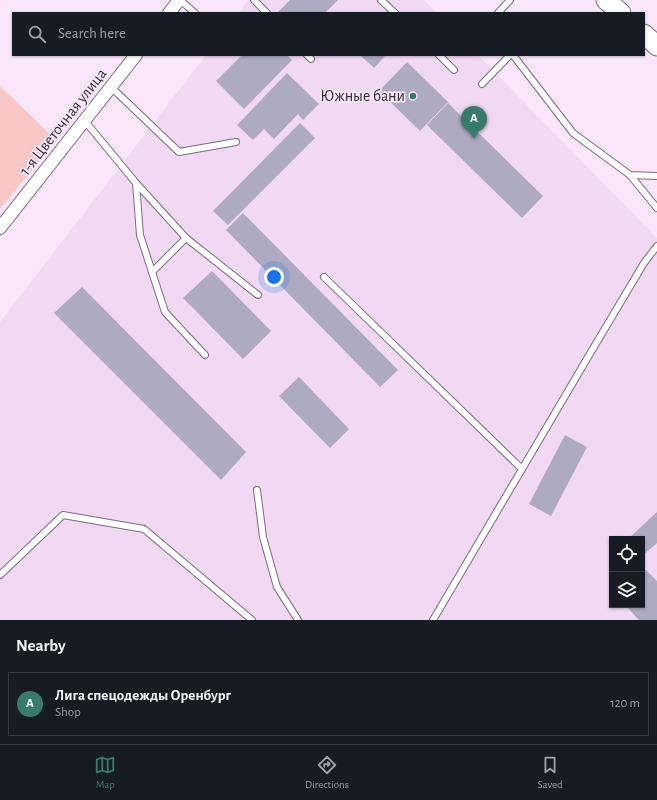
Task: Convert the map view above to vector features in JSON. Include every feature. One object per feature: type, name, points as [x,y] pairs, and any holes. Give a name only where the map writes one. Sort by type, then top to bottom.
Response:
[{"type":"main road","points":[[606,0],[619,12]]},
{"type":"main road","points":[[645,35],[657,46]]},
{"type":"street","points":[[170,12],[179,0]]},
{"type":"street","name":"1-я Цветочная улица","points":[[0,228],[135,56]]},
{"type":"lane","points":[[179,0],[194,12]]},
{"type":"lane","points":[[254,0],[266,12]]},
{"type":"lane","points":[[381,0],[394,12]]},
{"type":"lane","points":[[499,12],[510,0]]},
{"type":"lane","points":[[440,56],[454,70]]},
{"type":"lane","points":[[482,84],[510,56]]},
{"type":"lane","points":[[512,56],[572,133],[630,175],[657,208]]},
{"type":"lane","points":[[111,87],[179,152],[236,142]]},
{"type":"lane","points":[[84,120],[136,183],[186,238],[258,295]]},
{"type":"lane","points":[[630,175],[657,176]]},
{"type":"lane","points":[[136,183],[140,235],[165,312],[205,355]]},
{"type":"lane","points":[[152,272],[186,238]]},
{"type":"lane","points":[[433,620],[644,263],[657,246]]},
{"type":"lane","points":[[324,277],[522,469]]},
{"type":"lane","points":[[257,490],[263,537],[277,587],[298,620]]},
{"type":"lane","points":[[0,575],[63,515],[144,529],[252,620]]},
{"type":"shaded area","points":[[248,0],[424,0],[435,12],[239,12]]},
{"type":"shaded area","points":[[205,56],[479,56],[657,238],[657,620],[0,620],[0,322]]},
{"type":"shaded area","points":[[0,86],[56,140],[0,209]]},
{"type":"building","points":[[290,0],[338,0],[326,12],[278,12]]},
{"type":"building","points":[[241,56],[288,56],[292,60],[244,109],[216,81]]},
{"type":"building","points":[[361,56],[385,56],[374,68]]},
{"type":"building","name":"Южные бани","points":[[407,62],[448,102],[420,131],[379,91]]},
{"type":"building","points":[[287,73],[319,104],[303,120],[298,114],[274,139],[264,129],[253,140],[237,125]]},
{"type":"building","points":[[448,103],[543,196],[522,218],[427,125]]},
{"type":"building","points":[[300,123],[315,138],[228,225],[213,211]]},
{"type":"building","points":[[243,213],[398,370],[380,387],[226,230]]},
{"type":"building","points":[[212,271],[271,331],[243,359],[183,298]]},
{"type":"building","points":[[82,287],[246,452],[221,480],[54,313]]},
{"type":"building","points":[[299,377],[349,429],[330,448],[279,396]]},
{"type":"building","points":[[565,435],[587,447],[551,516],[529,504]]},
{"type":"building","points":[[657,512],[657,543],[645,553],[645,536],[631,536]]},
{"type":"building","points":[[646,570],[657,581],[657,620],[639,620],[628,608],[645,608]]},
{"type":"place","name":"Южные бани","points":[[413,96]]},
{"type":"place","name":"Лига спецодежды Оренбург","points":[[474,139]]}]
